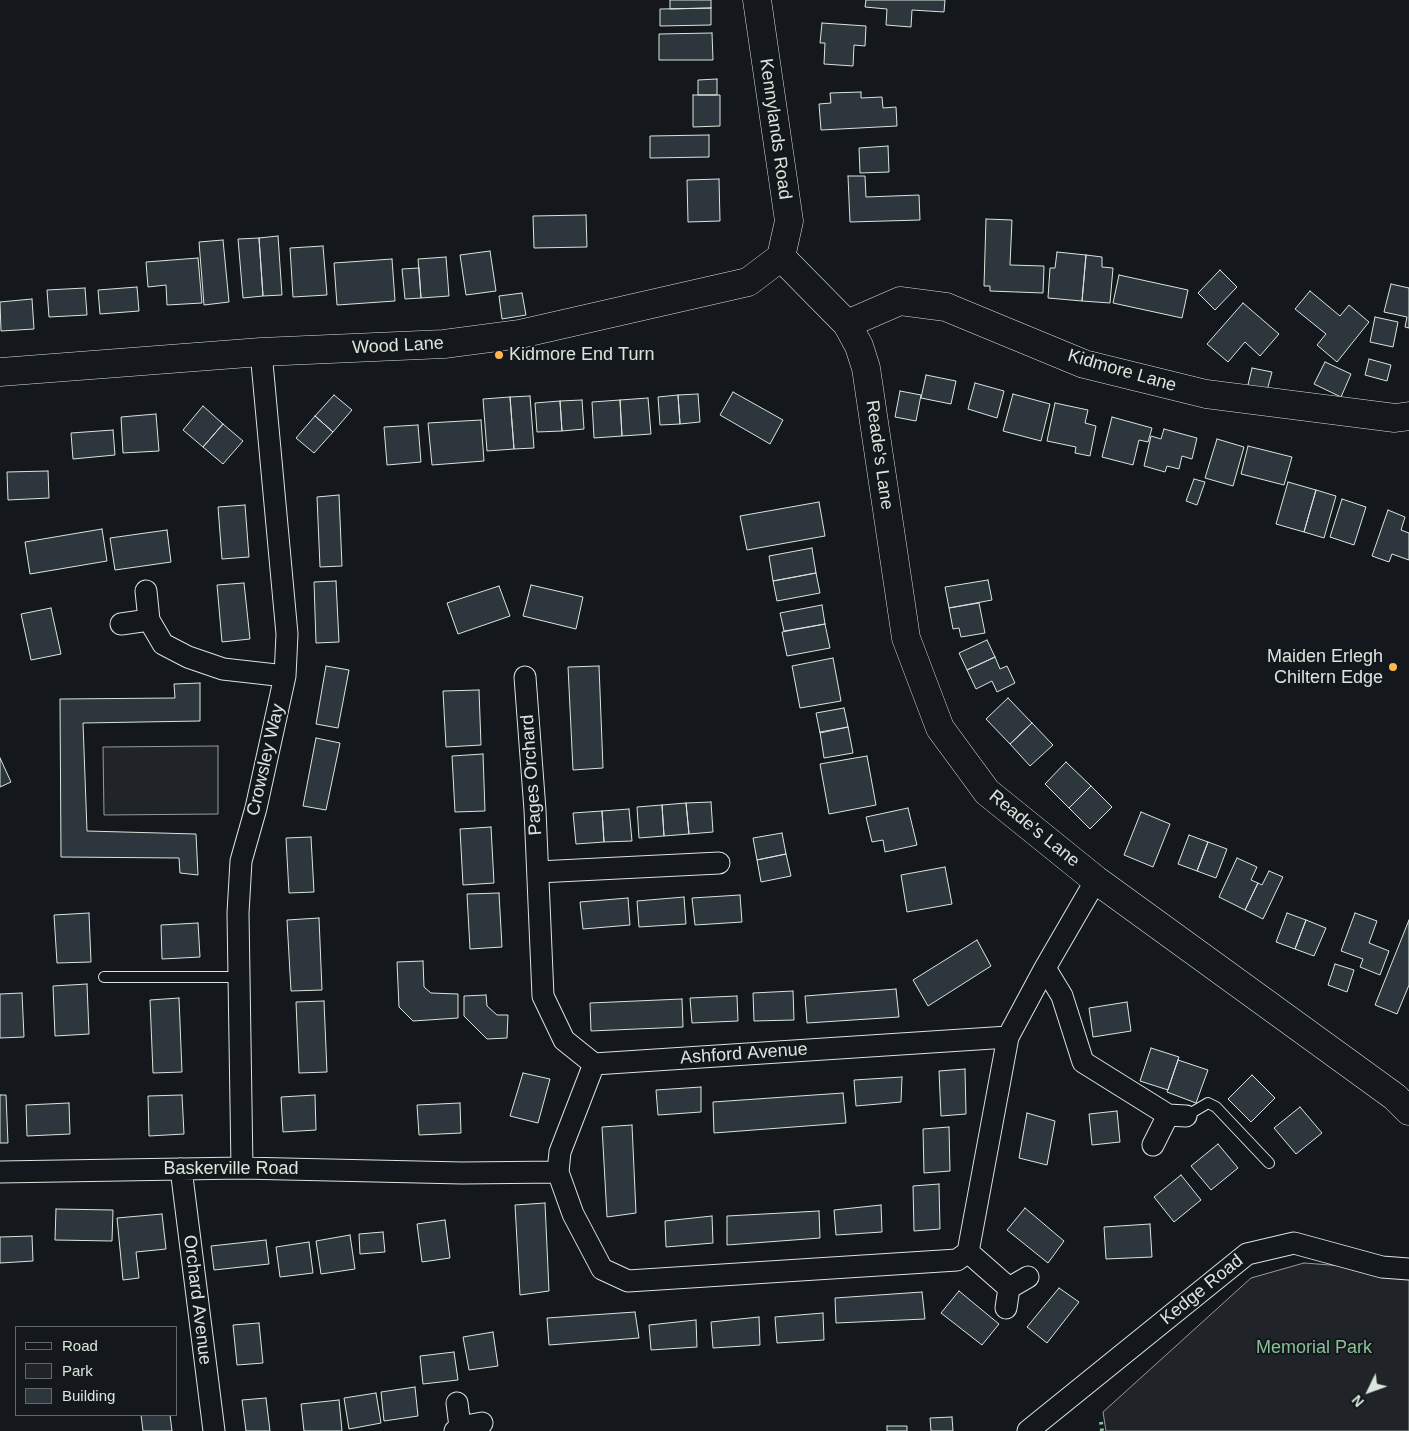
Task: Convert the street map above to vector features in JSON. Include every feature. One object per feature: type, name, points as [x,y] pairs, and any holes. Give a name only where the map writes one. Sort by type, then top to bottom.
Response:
[{"type":"street","name":"Kennylands Road","points":[[757,0],[789,221],[781,257]]},
{"type":"street","name":"Reade's Lane","points":[[781,257],[847,324],[858,346],[866,368],[906,638],[940,728],[987,792],[1096,880],[1396,1097],[1409,1111]]},
{"type":"street","name":"Wood Lane","points":[[0,372],[261,352],[444,344],[520,334],[748,282],[781,257]]},
{"type":"street","name":"Kidmore Lane","points":[[847,324],[900,301],[946,307],[1084,364],[1206,394],[1395,418],[1409,416]]},
{"type":"street","name":"Crowsley Way","points":[[242,1168],[238,977],[238,913],[241,861],[256,808],[285,676],[287,634],[261,352]]},
{"type":"street","points":[[146,591],[149,620],[162,644],[188,657],[223,669],[285,676]]},
{"type":"street","points":[[121,624],[149,620]]},
{"type":"street","name":"Pages Orchard","points":[[525,677],[535,810],[543,996],[564,1040],[594,1064]]},
{"type":"street","points":[[538,872],[719,863]]},
{"type":"street","points":[[594,1064],[560,1152],[558,1172],[573,1214],[602,1268],[628,1281],[957,1260],[968,1252],[1008,1037],[1096,880]]},
{"type":"street","points":[[1045,968],[1062,996],[1083,1062],[1177,1115],[1152,1145]]},
{"type":"street","name":"Ashford Avenue","points":[[594,1064],[1008,1037]]},
{"type":"street","name":"Baskerville Road","points":[[0,1172],[242,1168],[462,1173],[558,1172]]},
{"type":"street","name":"Orchard Avenue","points":[[181,1169],[214,1431]]},
{"type":"street","name":"Kedge Road","points":[[1028,1431],[1247,1254],[1294,1243],[1382,1267],[1409,1269]]},
{"type":"street","points":[[968,1252],[1007,1298],[1028,1277]]},
{"type":"street","points":[[457,1403],[457,1429],[482,1423]]},
{"type":"lane","points":[[104,977],[238,977]]},
{"type":"lane","points":[[1177,1115],[1208,1103],[1216,1107],[1269,1163]]},
{"type":"green space","points":[[218,746],[218,814],[104,815],[103,747]]},
{"type":"green space","name":"Memorial Park","points":[[1304,1263],[1409,1271],[1409,1431],[1106,1431],[1103,1412],[1251,1278]]},
{"type":"building","points":[[670,0],[711,0],[711,8],[670,9]]},
{"type":"building","points":[[866,0],[945,0],[944,12],[912,10],[911,27],[886,25],[887,9],[865,7]]},
{"type":"building","points":[[711,8],[711,25],[660,26],[660,9]]},
{"type":"building","points":[[822,23],[866,26],[865,46],[854,45],[853,66],[824,64],[825,43],[820,43]]},
{"type":"building","points":[[712,33],[713,60],[659,60],[659,34]]},
{"type":"building","points":[[717,79],[717,95],[698,95],[698,80]]},
{"type":"building","points":[[861,92],[861,98],[882,97],[883,108],[896,107],[897,126],[821,130],[819,104],[831,103],[830,93]]},
{"type":"building","points":[[693,95],[720,95],[720,126],[693,127]]},
{"type":"building","points":[[709,135],[709,157],[650,158],[650,136]]},
{"type":"building","points":[[888,146],[889,172],[860,173],[859,148]]},
{"type":"building","points":[[848,176],[865,176],[866,197],[919,195],[920,220],[850,222]]},
{"type":"building","points":[[719,179],[720,221],[688,222],[687,180]]},
{"type":"building","points":[[586,215],[587,247],[534,248],[533,216]]},
{"type":"building","points":[[986,219],[1012,220],[1010,265],[1044,266],[1043,293],[990,291],[990,286],[984,286]]},
{"type":"building","points":[[278,236],[282,295],[263,296],[259,238]]},
{"type":"building","points":[[259,238],[263,296],[243,298],[238,239]]},
{"type":"building","points":[[223,240],[229,302],[204,305],[199,242]]},
{"type":"building","points":[[323,246],[327,295],[293,297],[290,248]]},
{"type":"building","points":[[490,251],[496,291],[466,295],[460,255]]},
{"type":"building","points":[[1057,252],[1086,255],[1082,301],[1048,298],[1050,268],[1055,268]]},
{"type":"building","points":[[1086,255],[1102,257],[1102,267],[1113,268],[1110,303],[1082,301]]},
{"type":"building","points":[[446,257],[449,296],[421,298],[418,259]]},
{"type":"building","points":[[198,258],[202,303],[167,305],[166,285],[148,287],[146,262]]},
{"type":"building","points":[[392,259],[395,301],[337,305],[334,263]]},
{"type":"building","points":[[419,268],[421,298],[405,299],[402,269]]},
{"type":"building","points":[[1220,270],[1237,287],[1215,310],[1198,293]]},
{"type":"building","points":[[1119,275],[1188,290],[1182,318],[1113,303]]},
{"type":"building","points":[[1391,284],[1409,288],[1409,328],[1405,327],[1407,317],[1384,312]]},
{"type":"building","points":[[137,287],[139,311],[100,314],[98,290]]},
{"type":"building","points":[[85,288],[87,315],[49,317],[47,290]]},
{"type":"building","points":[[1310,291],[1340,316],[1349,305],[1369,322],[1337,362],[1317,345],[1326,334],[1295,309]]},
{"type":"building","points":[[522,293],[526,315],[502,319],[499,296]]},
{"type":"building","points":[[32,299],[34,329],[1,331],[0,302]]},
{"type":"building","points":[[1243,303],[1279,334],[1260,356],[1245,342],[1228,362],[1207,344]]},
{"type":"building","points":[[1375,317],[1398,322],[1393,347],[1370,342]]},
{"type":"building","points":[[1369,359],[1391,365],[1387,381],[1365,375]]},
{"type":"building","points":[[1325,362],[1351,374],[1341,397],[1314,384]]},
{"type":"building","points":[[1252,368],[1272,372],[1266,394],[1247,389]]},
{"type":"building","points":[[926,375],[956,381],[951,404],[921,398]]},
{"type":"building","points":[[975,383],[1004,391],[997,418],[968,409]]},
{"type":"building","points":[[900,391],[921,395],[916,421],[895,417]]},
{"type":"building","points":[[733,392],[783,420],[770,444],[720,415]]},
{"type":"building","points":[[698,394],[700,422],[680,424],[678,395]]},
{"type":"building","points":[[1013,394],[1050,404],[1041,441],[1003,431]]},
{"type":"building","points":[[334,395],[352,410],[333,432],[315,416]]},
{"type":"building","points":[[678,395],[680,424],[660,425],[658,397]]},
{"type":"building","points":[[530,396],[534,448],[514,449],[510,397]]},
{"type":"building","points":[[510,397],[514,449],[487,451],[483,399]]},
{"type":"building","points":[[648,398],[651,434],[622,436],[620,400]]},
{"type":"building","points":[[582,400],[584,429],[562,431],[560,401]]},
{"type":"building","points":[[620,400],[622,436],[594,438],[592,402]]},
{"type":"building","points":[[560,401],[562,431],[537,432],[535,403]]},
{"type":"building","points":[[1055,403],[1088,410],[1085,423],[1096,426],[1090,456],[1075,453],[1076,447],[1047,441]]},
{"type":"building","points":[[203,406],[223,424],[203,447],[183,430]]},
{"type":"building","points":[[156,414],[159,451],[123,453],[121,417]]},
{"type":"building","points":[[315,416],[333,432],[314,453],[296,438]]},
{"type":"building","points":[[1112,417],[1152,428],[1148,442],[1139,440],[1133,465],[1102,457]]},
{"type":"building","points":[[481,420],[484,461],[432,465],[428,423]]},
{"type":"building","points":[[223,424],[243,441],[223,464],[203,447]]},
{"type":"building","points":[[418,425],[421,462],[387,465],[384,427]]},
{"type":"building","points":[[1164,429],[1197,438],[1192,459],[1182,456],[1179,469],[1167,466],[1165,472],[1144,466],[1151,436],[1161,439]]},
{"type":"building","points":[[113,430],[115,455],[73,459],[71,433]]},
{"type":"building","points":[[1217,439],[1244,447],[1233,486],[1205,478]]},
{"type":"building","points":[[1248,446],[1292,457],[1284,485],[1241,474]]},
{"type":"building","points":[[48,471],[49,498],[8,500],[7,472]]},
{"type":"building","points":[[1194,479],[1205,482],[1197,505],[1186,501]]},
{"type":"building","points":[[1288,482],[1316,490],[1304,532],[1276,524]]},
{"type":"building","points":[[1316,490],[1336,496],[1324,538],[1304,532]]},
{"type":"building","points":[[339,495],[342,566],[320,567],[317,497]]},
{"type":"building","points":[[1342,499],[1366,507],[1354,545],[1330,537]]},
{"type":"building","points":[[819,502],[825,536],[747,550],[740,516]]},
{"type":"building","points":[[245,505],[249,557],[222,559],[218,507]]},
{"type":"building","points":[[1388,510],[1405,517],[1401,530],[1409,533],[1409,560],[1392,554],[1389,562],[1372,556]]},
{"type":"building","points":[[102,529],[107,561],[30,574],[25,542]]},
{"type":"building","points":[[167,530],[171,562],[115,570],[110,538]]},
{"type":"building","points":[[812,548],[816,573],[773,581],[769,556]]},
{"type":"building","points":[[816,573],[820,593],[777,601],[773,581]]},
{"type":"building","points":[[988,580],[992,600],[949,608],[945,587]]},
{"type":"building","points":[[336,581],[339,642],[316,643],[314,582]]},
{"type":"building","points":[[244,583],[250,639],[222,642],[217,585]]},
{"type":"building","points":[[531,585],[583,597],[576,629],[523,616]]},
{"type":"building","points":[[499,586],[510,616],[458,634],[447,603]]},
{"type":"building","points":[[979,603],[985,633],[961,637],[959,628],[953,629],[949,608]]},
{"type":"building","points":[[822,605],[825,624],[784,631],[780,613]]},
{"type":"building","points":[[51,608],[61,654],[31,660],[21,614]]},
{"type":"building","points":[[825,624],[830,648],[787,656],[782,632]]},
{"type":"building","points":[[987,640],[995,657],[967,670],[959,653]]},
{"type":"building","points":[[995,657],[1000,669],[1007,666],[1015,683],[997,692],[992,681],[976,689],[967,670]]},
{"type":"building","points":[[833,658],[841,701],[800,708],[792,666]]},
{"type":"building","points":[[326,666],[349,670],[338,728],[316,724]]},
{"type":"building","points":[[599,666],[603,768],[573,770],[568,667]]},
{"type":"building","points":[[200,683],[200,721],[83,723],[87,831],[196,834],[198,875],[180,873],[179,858],[61,857],[60,699],[175,698],[174,684]]},
{"type":"building","points":[[479,690],[481,745],[446,747],[443,691]]},
{"type":"building","points":[[1008,698],[1032,723],[1010,744],[986,719]]},
{"type":"building","points":[[844,708],[848,727],[820,733],[816,713]]},
{"type":"building","points":[[1032,723],[1053,745],[1030,766],[1010,744]]},
{"type":"building","points":[[848,727],[853,753],[824,758],[820,732]]},
{"type":"building","points":[[316,738],[340,743],[326,810],[303,806]]},
{"type":"building","points":[[483,754],[485,811],[455,812],[452,756]]},
{"type":"building","points":[[867,756],[876,805],[829,814],[820,764]]},
{"type":"building","points":[[0,758],[11,782],[0,787]]},
{"type":"building","points":[[1066,762],[1091,786],[1069,808],[1045,784]]},
{"type":"building","points":[[1091,786],[1112,807],[1090,829],[1069,808]]},
{"type":"building","points":[[711,802],[713,832],[689,834],[686,803]]},
{"type":"building","points":[[686,803],[689,834],[664,836],[662,805]]},
{"type":"building","points":[[662,805],[664,836],[639,838],[637,807]]},
{"type":"building","points":[[908,808],[917,845],[885,852],[883,840],[872,842],[866,817]]},
{"type":"building","points":[[629,809],[632,841],[604,842],[602,811]]},
{"type":"building","points":[[602,811],[604,842],[576,844],[573,813]]},
{"type":"building","points":[[1141,812],[1170,824],[1153,867],[1124,855]]},
{"type":"building","points":[[491,827],[494,883],[463,885],[460,829]]},
{"type":"building","points":[[782,833],[786,854],[757,860],[753,838]]},
{"type":"building","points":[[1189,835],[1208,842],[1197,871],[1178,864]]},
{"type":"building","points":[[311,837],[314,892],[289,893],[286,838]]},
{"type":"building","points":[[1208,842],[1227,849],[1216,878],[1197,871]]},
{"type":"building","points":[[786,854],[791,876],[761,882],[757,860]]},
{"type":"building","points":[[1237,858],[1257,867],[1251,880],[1258,883],[1245,910],[1219,897]]},
{"type":"building","points":[[945,867],[952,904],[907,912],[901,875]]},
{"type":"building","points":[[1269,871],[1283,877],[1263,919],[1245,910],[1258,883],[1262,885]]},
{"type":"building","points":[[499,893],[502,947],[470,949],[467,894]]},
{"type":"building","points":[[740,895],[742,922],[695,925],[692,898]]},
{"type":"building","points":[[684,897],[686,924],[639,927],[637,901]]},
{"type":"building","points":[[628,898],[630,925],[583,929],[580,902]]},
{"type":"building","points":[[89,913],[91,962],[57,963],[54,915]]},
{"type":"building","points":[[1287,913],[1306,920],[1295,949],[1276,942]]},
{"type":"building","points":[[1355,913],[1377,921],[1369,943],[1389,951],[1380,975],[1360,967],[1363,959],[1341,951]]},
{"type":"building","points":[[319,918],[322,990],[291,991],[287,920]]},
{"type":"building","points":[[1306,920],[1326,928],[1314,956],[1295,949]]},
{"type":"building","points":[[1409,920],[1409,985],[1397,1014],[1375,1005]]},
{"type":"building","points":[[198,923],[200,957],[162,959],[161,925]]},
{"type":"building","points":[[977,940],[991,966],[928,1006],[913,980]]},
{"type":"building","points":[[423,961],[424,987],[431,993],[458,994],[458,1018],[413,1021],[399,1007],[397,962]]},
{"type":"building","points":[[1335,964],[1354,970],[1347,992],[1328,985]]},
{"type":"building","points":[[87,984],[89,1034],[55,1036],[53,986]]},
{"type":"building","points":[[896,989],[899,1017],[807,1023],[805,996]]},
{"type":"building","points":[[793,991],[794,1020],[754,1021],[753,993]]},
{"type":"building","points":[[22,993],[24,1037],[0,1038],[0,994]]},
{"type":"building","points":[[486,995],[487,1006],[497,1015],[508,1015],[507,1038],[487,1039],[464,1016],[464,996]]},
{"type":"building","points":[[737,996],[738,1021],[692,1023],[690,998]]},
{"type":"building","points":[[179,998],[182,1072],[153,1073],[150,1000]]},
{"type":"building","points":[[682,999],[683,1027],[591,1031],[590,1003]]},
{"type":"building","points":[[324,1001],[327,1072],[299,1073],[296,1002]]},
{"type":"building","points":[[1127,1002],[1131,1031],[1093,1037],[1089,1008]]},
{"type":"building","points":[[1151,1048],[1179,1057],[1168,1090],[1140,1081]]},
{"type":"building","points":[[1178,1060],[1208,1070],[1196,1103],[1167,1092]]},
{"type":"building","points":[[965,1069],[966,1114],[941,1116],[939,1071]]},
{"type":"building","points":[[523,1073],[550,1079],[538,1123],[510,1116]]},
{"type":"building","points":[[1252,1075],[1275,1098],[1251,1122],[1228,1099]]},
{"type":"building","points":[[902,1077],[901,1102],[856,1106],[854,1080]]},
{"type":"building","points":[[701,1087],[701,1112],[658,1115],[656,1090]]},
{"type":"building","points":[[843,1093],[846,1123],[714,1133],[713,1102]]},
{"type":"building","points":[[0,1095],[6,1095],[8,1143],[0,1143]]},
{"type":"building","points":[[182,1095],[184,1134],[149,1136],[148,1096]]},
{"type":"building","points":[[315,1095],[316,1130],[283,1132],[281,1097]]},
{"type":"building","points":[[69,1103],[70,1134],[27,1136],[26,1105]]},
{"type":"building","points":[[460,1103],[461,1133],[419,1135],[417,1105]]},
{"type":"building","points":[[1300,1107],[1322,1133],[1296,1154],[1274,1128]]},
{"type":"building","points":[[1117,1111],[1120,1142],[1092,1145],[1089,1114]]},
{"type":"building","points":[[1027,1113],[1055,1121],[1047,1165],[1019,1158]]},
{"type":"building","points":[[632,1125],[636,1213],[607,1217],[602,1127]]},
{"type":"building","points":[[949,1127],[950,1171],[924,1173],[923,1129]]},
{"type":"building","points":[[1218,1144],[1238,1168],[1211,1190],[1191,1166]]},
{"type":"building","points":[[1181,1175],[1201,1200],[1174,1222],[1154,1197]]},
{"type":"building","points":[[939,1184],[940,1229],[914,1231],[913,1186]]},
{"type":"building","points":[[545,1203],[549,1291],[520,1295],[515,1205]]},
{"type":"building","points":[[881,1205],[882,1232],[836,1235],[834,1210]]},
{"type":"building","points":[[1025,1208],[1064,1241],[1048,1263],[1007,1230]]},
{"type":"building","points":[[56,1209],[113,1210],[112,1241],[55,1240]]},
{"type":"building","points":[[819,1211],[820,1238],[727,1245],[727,1216]]},
{"type":"building","points":[[162,1214],[166,1249],[136,1252],[139,1278],[123,1280],[117,1218]]},
{"type":"building","points":[[712,1216],[713,1243],[666,1247],[665,1221]]},
{"type":"building","points":[[445,1220],[450,1258],[422,1262],[417,1224]]},
{"type":"building","points":[[1150,1224],[1152,1257],[1106,1259],[1104,1227]]},
{"type":"building","points":[[383,1232],[385,1252],[360,1254],[359,1234]]},
{"type":"building","points":[[350,1235],[355,1269],[321,1274],[316,1241]]},
{"type":"building","points":[[32,1236],[33,1261],[0,1263],[0,1237]]},
{"type":"building","points":[[266,1240],[269,1264],[214,1270],[211,1246]]},
{"type":"building","points":[[309,1242],[313,1273],[280,1277],[276,1247]]},
{"type":"building","points":[[1059,1288],[1079,1302],[1047,1343],[1027,1327]]},
{"type":"building","points":[[959,1291],[999,1324],[982,1345],[941,1313]]},
{"type":"building","points":[[922,1292],[925,1319],[836,1323],[835,1298]]},
{"type":"building","points":[[635,1312],[639,1338],[549,1345],[547,1318]]},
{"type":"building","points":[[823,1313],[824,1340],[777,1343],[775,1317]]},
{"type":"building","points":[[759,1317],[760,1345],[713,1348],[711,1322]]},
{"type":"building","points":[[696,1320],[697,1347],[651,1350],[649,1325]]},
{"type":"building","points":[[259,1323],[263,1363],[237,1365],[233,1325]]},
{"type":"building","points":[[493,1332],[498,1366],[469,1370],[463,1337]]},
{"type":"building","points":[[454,1352],[458,1380],[423,1384],[420,1356]]},
{"type":"building","points":[[415,1387],[418,1416],[384,1421],[381,1392]]},
{"type":"building","points":[[376,1393],[381,1423],[349,1429],[344,1398]]},
{"type":"building","points":[[266,1398],[270,1431],[246,1431],[242,1400]]},
{"type":"building","points":[[339,1400],[342,1431],[304,1431],[301,1404]]},
{"type":"building","points":[[141,1416],[170,1416],[172,1431],[143,1431]]},
{"type":"building","points":[[952,1417],[953,1431],[931,1431],[930,1418]]},
{"type":"building","points":[[887,1426],[907,1426],[907,1431],[887,1431]]},
{"type":"hedge","points":[[1101,1422],[1102,1431]]},
{"type":"place","name":"Kidmore End Turn","points":[[499,355]]},
{"type":"place","name":"Maiden Erlegh Chiltern Edge","points":[[1393,667]]}]
